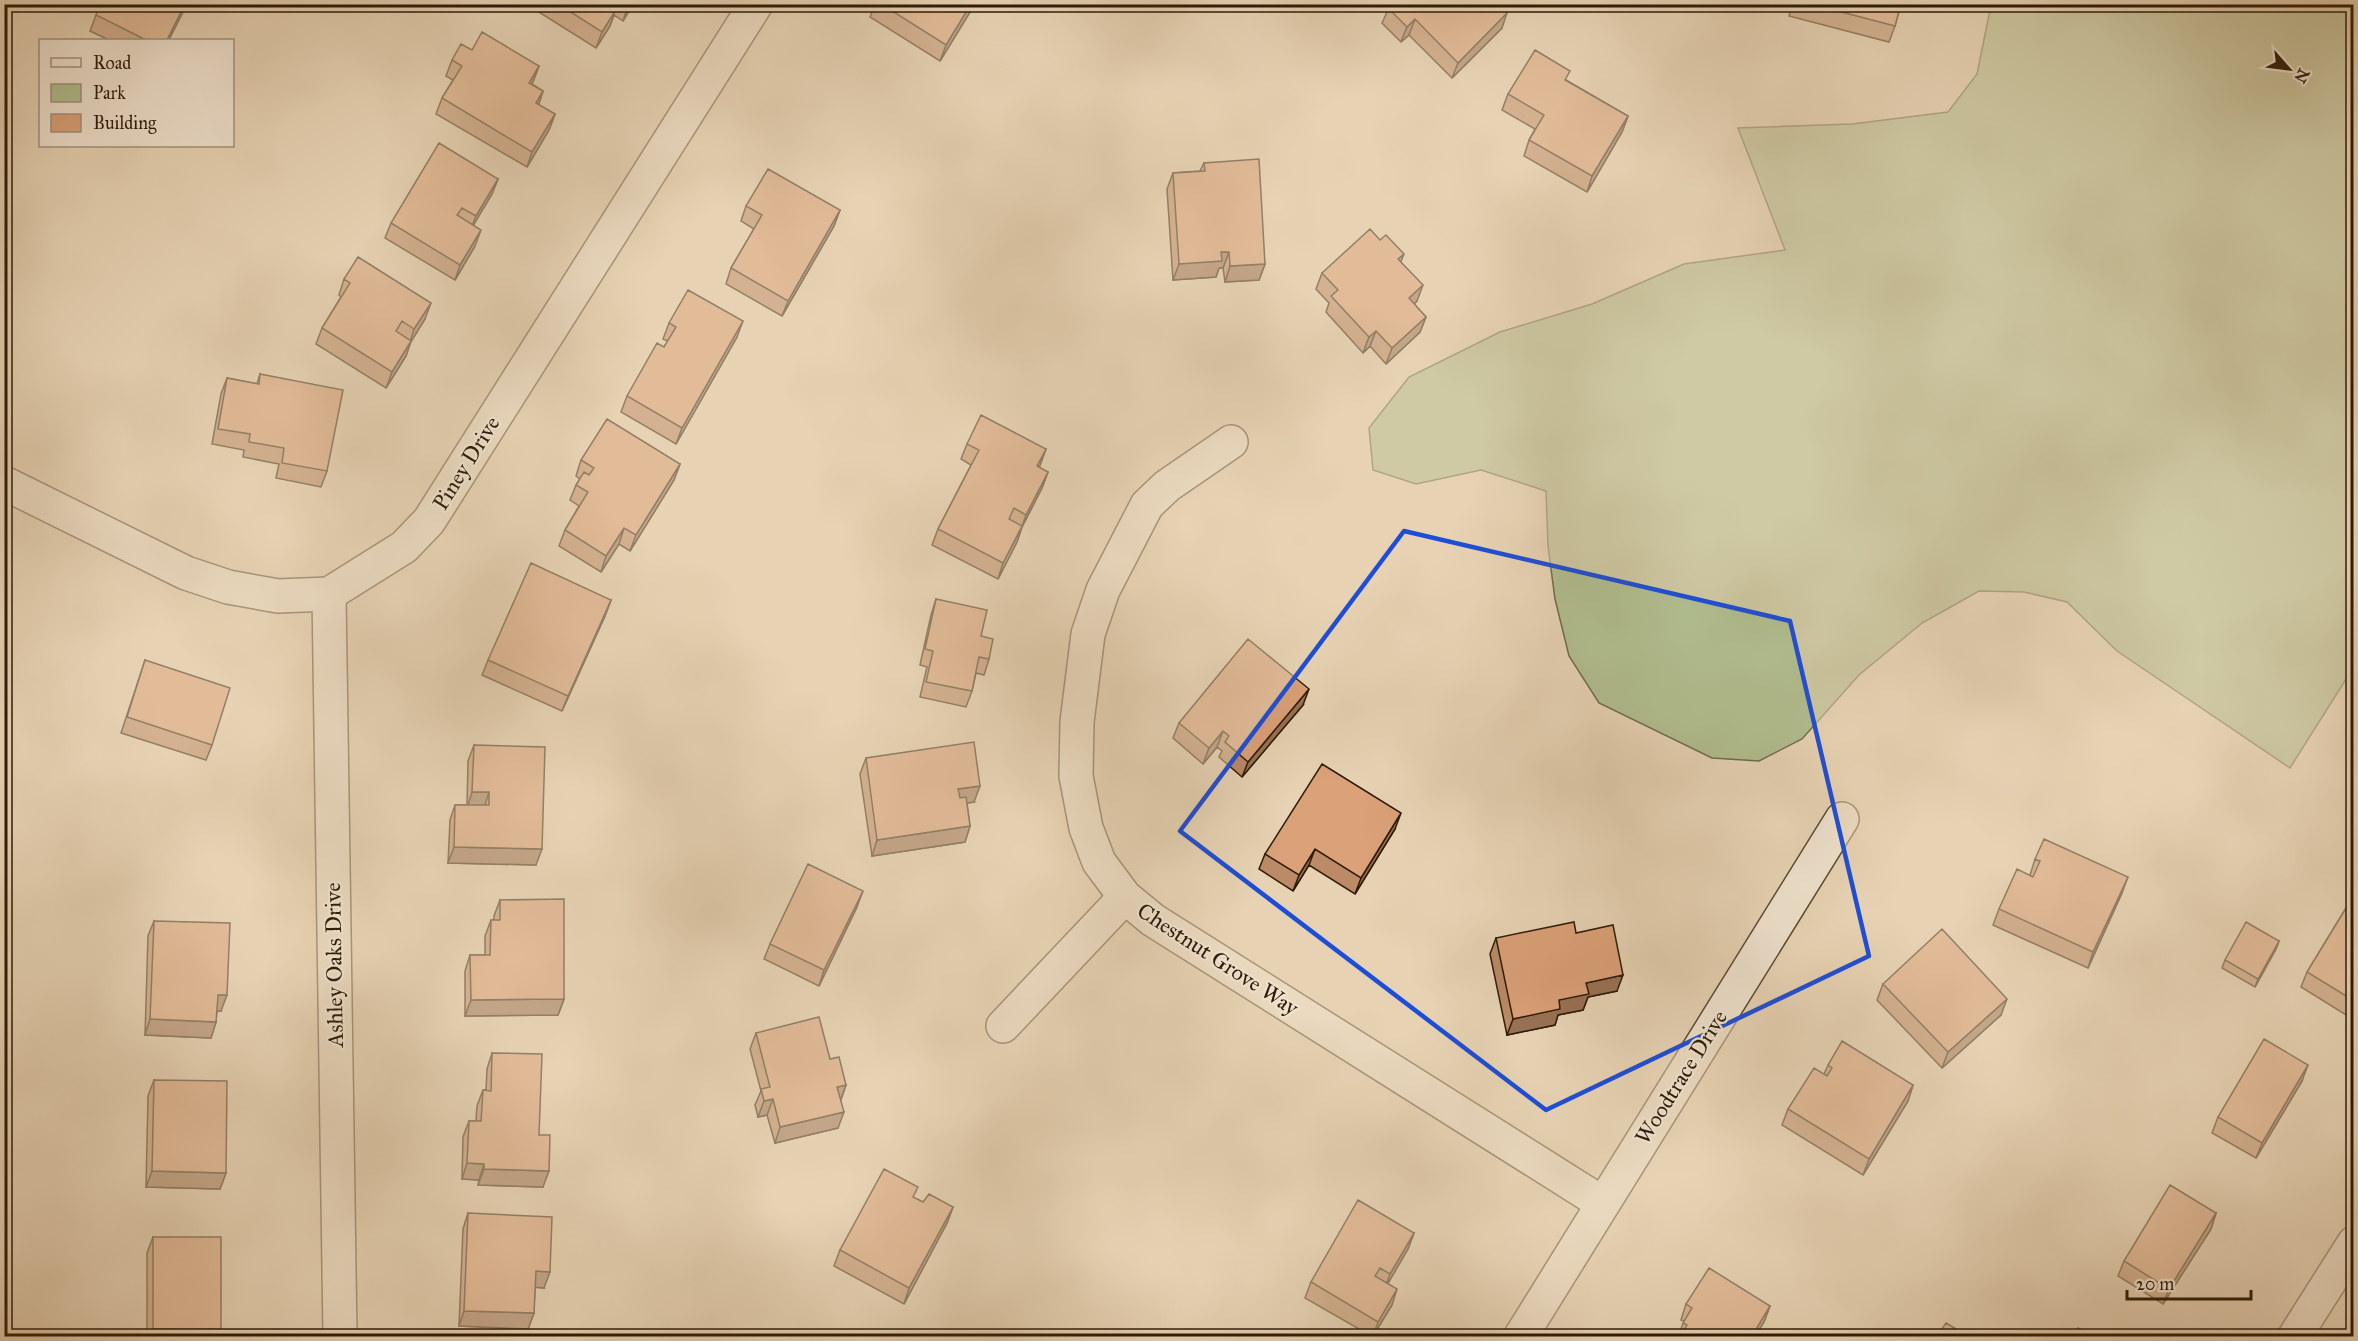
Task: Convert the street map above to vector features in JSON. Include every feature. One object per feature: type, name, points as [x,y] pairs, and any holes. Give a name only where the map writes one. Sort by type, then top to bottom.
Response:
[{"type":"street","name":"Piney Drive","points":[[4,483],[186,573],[278,596],[329,594],[404,547],[429,521],[756,4]]},
{"type":"street","name":"Chestnut Grove Way","points":[[1231,442],[1167,486],[1147,505],[1103,590],[1088,634],[1077,722],[1076,776],[1086,828],[1095,852],[1125,897],[1153,921],[1602,1203]]},
{"type":"street","name":"Ashley Oaks Drive","points":[[329,594],[340,1336]]},
{"type":"street","name":"Woodtrace Drive","points":[[1521,1336],[1842,819]]},
{"type":"street","points":[[1003,1026],[1125,897]]},
{"type":"street","points":[[2295,1336],[2354,1243]]},
{"type":"highlighted area","points":[[1404,531],[1790,621],[1869,956],[1546,1110],[1180,831]]},
{"type":"green space","points":[[1991,5],[2353,5],[2353,668],[2290,768],[2117,651],[2067,602],[2024,592],[1979,591],[1922,623],[1859,675],[1802,739],[1759,761],[1712,758],[1599,703],[1569,656],[1555,599],[1548,546],[1546,491],[1481,470],[1416,484],[1373,470],[1369,428],[1409,377],[1500,332],[1592,304],[1684,264],[1785,250],[1738,128],[1852,124],[1948,112],[1977,74]]},
{"type":"building","points":[[101,4],[185,4],[168,39],[144,39],[96,15]]},
{"type":"building","points":[[558,4],[607,4],[615,11],[602,32]]},
{"type":"building","points":[[881,4],[971,4],[946,45]]},
{"type":"building","points":[[1391,4],[1499,4],[1507,13],[1458,63],[1415,19],[1407,27],[1388,8]]},
{"type":"building","points":[[1811,4],[1901,4],[1895,26]]},
{"type":"building","points":[[482,32],[539,66],[529,83],[543,91],[536,103],[555,114],[532,152],[442,98],[462,66],[452,60],[461,44],[472,50]]},
{"type":"building","points":[[1535,50],[1570,71],[1565,80],[1628,116],[1592,176],[1529,140],[1544,115],[1508,94]]},
{"type":"building","points":[[439,143],[498,179],[476,216],[462,208],[457,215],[481,230],[460,265],[391,223]]},
{"type":"building","points":[[1259,159],[1265,264],[1230,266],[1229,252],[1221,252],[1222,261],[1179,264],[1173,173],[1205,171],[1204,163]]},
{"type":"building","points":[[768,169],[840,210],[788,301],[731,268],[762,215],[746,206]]},
{"type":"building","points":[[1370,229],[1380,240],[1386,235],[1404,254],[1398,259],[1423,285],[1409,298],[1426,317],[1392,348],[1376,331],[1369,337],[1331,296],[1338,290],[1322,273]]},
{"type":"building","points":[[358,257],[431,303],[414,329],[402,321],[396,331],[411,341],[392,372],[322,328],[350,283],[344,279]]},
{"type":"building","points":[[688,290],[743,321],[682,428],[627,396],[657,343],[664,347],[676,327],[669,323]]},
{"type":"building","points":[[260,374],[343,390],[327,471],[282,463],[284,448],[249,442],[250,434],[218,429],[227,378],[259,384]]},
{"type":"building","points":[[981,415],[1046,449],[1037,466],[1048,472],[1026,515],[1014,508],[1009,519],[1022,526],[1003,563],[938,529],[979,450],[967,444]]},
{"type":"building","points":[[607,419],[680,464],[636,535],[624,528],[606,556],[565,530],[588,492],[576,485],[584,472],[589,475],[594,468],[581,460]]},
{"type":"building","points":[[531,563],[611,600],[568,696],[488,660]]},
{"type":"building","points":[[936,599],[987,610],[981,636],[993,639],[989,659],[979,657],[972,691],[926,682],[933,651],[925,649]]},
{"type":"building","points":[[1248,639],[1309,689],[1248,762],[1225,742],[1229,736],[1223,731],[1209,748],[1179,723]]},
{"type":"building","points":[[145,660],[230,688],[212,745],[127,717]]},
{"type":"building","points":[[974,742],[980,786],[958,789],[960,798],[966,797],[970,826],[877,840],[866,758]]},
{"type":"building","points":[[474,745],[545,747],[542,849],[454,847],[455,805],[489,805],[489,792],[472,792]]},
{"type":"building","points":[[1322,764],[1401,813],[1361,878],[1315,849],[1299,875],[1265,854]]},
{"type":"building","points":[[2044,839],[2128,877],[2093,952],[1999,909],[2017,869],[2033,877],[2040,861],[2035,859]]},
{"type":"building","points":[[808,864],[863,891],[824,970],[770,944]]},
{"type":"building","points":[[2354,895],[2354,995],[2351,999],[2307,972]]},
{"type":"building","points":[[564,899],[564,999],[471,1000],[470,955],[490,955],[491,920],[500,920],[500,900]]},
{"type":"building","points":[[154,921],[230,923],[227,995],[218,995],[216,1022],[150,1019]]},
{"type":"building","points":[[1574,922],[1576,933],[1613,925],[1623,975],[1586,983],[1589,994],[1559,1000],[1560,1009],[1513,1019],[1496,938]]},
{"type":"building","points":[[2246,922],[2279,941],[2258,979],[2225,960]]},
{"type":"building","points":[[1942,929],[2007,999],[1948,1052],[1883,984]]},
{"type":"building","points":[[819,1017],[830,1059],[839,1057],[846,1085],[837,1087],[844,1112],[780,1127],[773,1099],[764,1101],[761,1089],[770,1087],[756,1033]]},
{"type":"building","points":[[2264,1039],[2308,1065],[2262,1143],[2218,1117]]},
{"type":"building","points":[[1842,1041],[1913,1085],[1869,1159],[1788,1109],[1814,1068],[1827,1076],[1832,1068],[1828,1065]]},
{"type":"building","points":[[492,1053],[542,1054],[539,1135],[550,1135],[549,1171],[484,1169],[484,1164],[467,1163],[469,1121],[481,1121],[483,1090],[491,1091]]},
{"type":"building","points":[[154,1080],[227,1081],[226,1173],[152,1171]]},
{"type":"building","points":[[884,1169],[918,1187],[913,1197],[923,1202],[929,1194],[953,1207],[909,1288],[840,1250]]},
{"type":"building","points":[[2170,1185],[2216,1213],[2169,1289],[2124,1261]]},
{"type":"building","points":[[1358,1200],[1414,1233],[1390,1274],[1380,1268],[1375,1276],[1397,1289],[1378,1322],[1311,1282]]},
{"type":"building","points":[[468,1213],[552,1217],[550,1272],[536,1271],[534,1313],[464,1311]]},
{"type":"building","points":[[153,1237],[221,1237],[221,1329],[153,1329]]},
{"type":"building","points":[[1709,1268],[1770,1306],[1752,1336],[1680,1336],[1687,1325],[1683,1323],[1692,1308],[1686,1304]]},
{"type":"building","points":[[1946,1323],[1968,1336],[1937,1336]]},
{"type":"building","points":[[2078,1328],[2093,1336],[2073,1336]]}]
